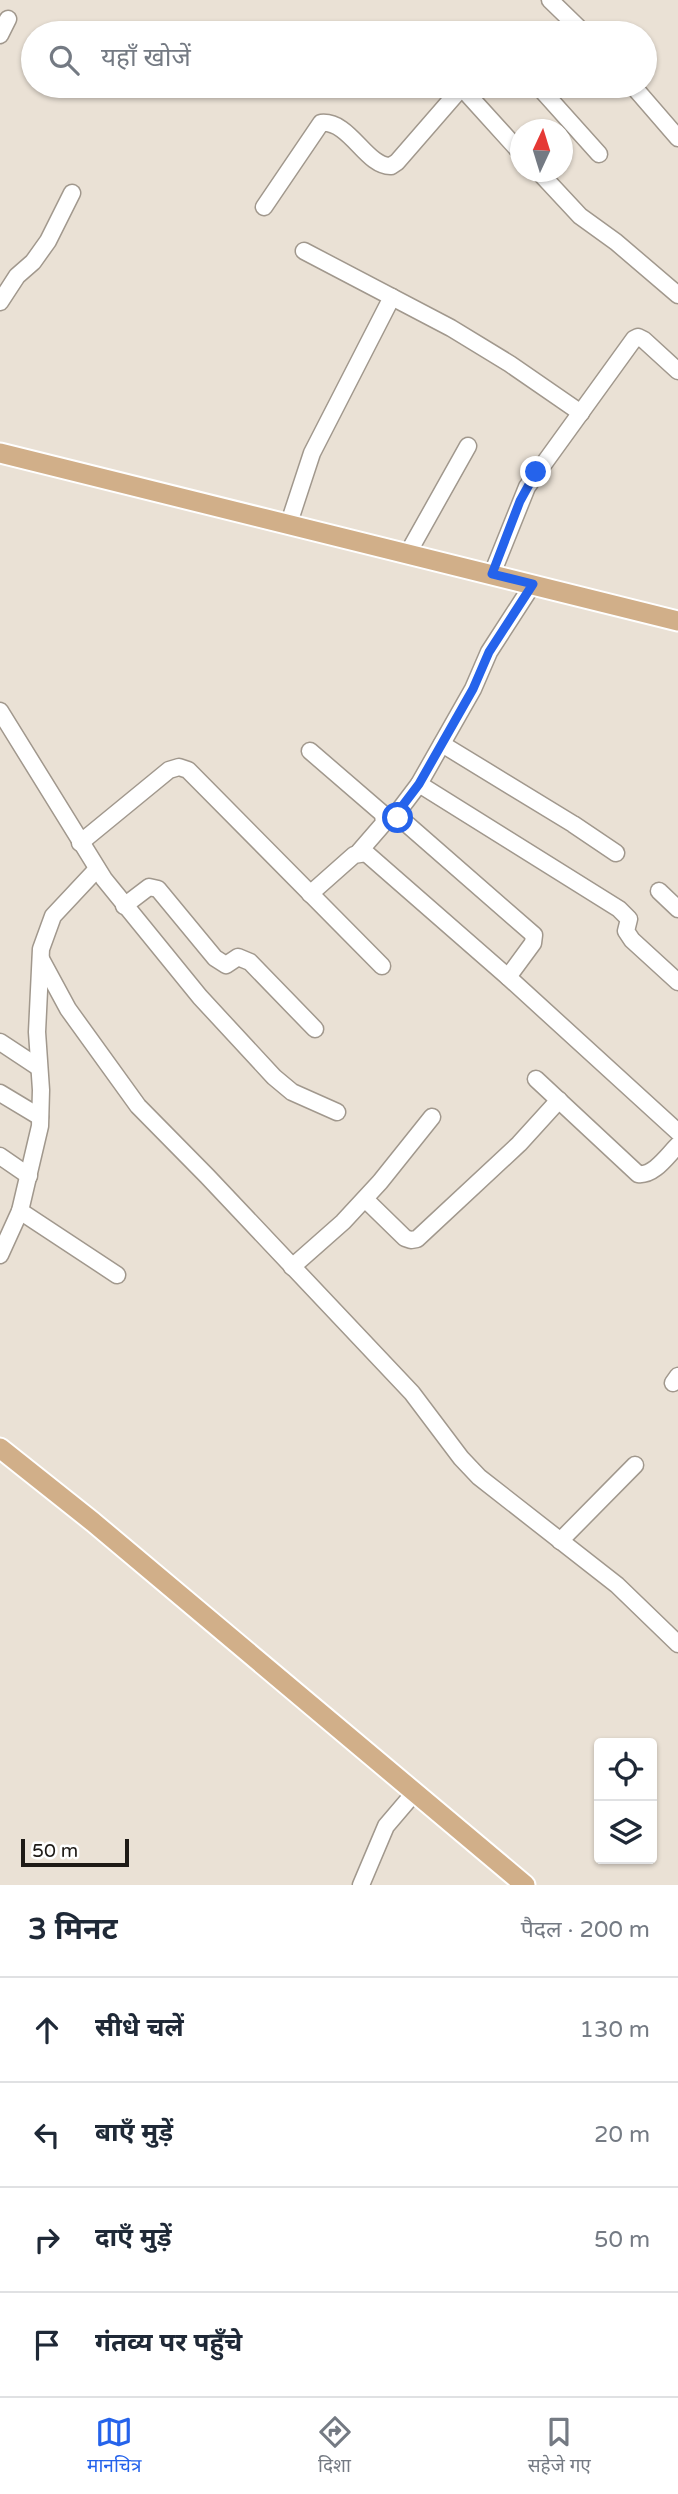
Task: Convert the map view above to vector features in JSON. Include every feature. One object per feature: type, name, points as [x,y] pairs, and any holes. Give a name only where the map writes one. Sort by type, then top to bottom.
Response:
[{"type":"main road","points":[[0,453],[678,621]]},
{"type":"main road","points":[[0,1448],[93,1522],[525,1885]]},
{"type":"street","points":[[550,0],[571,21]]},
{"type":"street","points":[[0,35],[8,19]]},
{"type":"street","points":[[264,206],[321,123],[334,125],[380,164],[391,166],[452,98]]},
{"type":"street","points":[[472,98],[510,141]]},
{"type":"street","points":[[549,98],[599,154]]},
{"type":"street","points":[[643,98],[678,138]]},
{"type":"street","points":[[548,182],[580,216],[678,295]]},
{"type":"street","points":[[0,302],[17,276],[33,262],[48,241],[72,193]]},
{"type":"street","points":[[304,251],[451,328],[510,363],[581,413]]},
{"type":"street","points":[[289,523],[312,453],[392,297]]},
{"type":"street","points":[[492,574],[527,487],[634,339],[638,337],[644,340],[678,371]]},
{"type":"street","points":[[408,553],[468,446]]},
{"type":"street","points":[[310,894],[358,853],[419,784],[473,689],[489,652],[533,584]]},
{"type":"street","points":[[2,717],[97,869],[124,906],[200,997],[274,1077],[292,1092],[337,1112]]},
{"type":"street","points":[[443,744],[616,853]]},
{"type":"street","points":[[310,751],[383,814],[408,825],[534,935],[533,943],[508,977]]},
{"type":"street","points":[[80,843],[169,770],[179,767],[188,770],[200,779],[382,966]]},
{"type":"street","points":[[419,784],[620,909],[629,919],[626,931],[632,940],[678,982]]},
{"type":"street","points":[[358,853],[366,853],[375,860],[678,1132]]},
{"type":"street","points":[[0,1255],[20,1210],[40,1118],[38,1067],[41,949],[53,916],[97,869]]},
{"type":"street","points":[[124,906],[149,887],[158,889],[215,958],[226,964],[238,957],[250,962],[315,1029]]},
{"type":"street","points":[[659,891],[678,909]]},
{"type":"street","points":[[41,959],[68,1009],[138,1106],[412,1393],[461,1458],[479,1477],[617,1585],[678,1644]]},
{"type":"street","points":[[0,1042],[38,1067]]},
{"type":"street","points":[[536,1079],[638,1174],[647,1174],[653,1170],[678,1145]]},
{"type":"street","points":[[0,1093],[40,1118]]},
{"type":"street","points":[[365,1199],[405,1238],[417,1239],[519,1143],[559,1100]]},
{"type":"street","points":[[292,1266],[343,1223],[432,1117]]},
{"type":"street","points":[[0,1156],[29,1176]]},
{"type":"street","points":[[20,1210],[117,1275]]},
{"type":"street","points":[[560,1542],[635,1465]]},
{"type":"street","points":[[361,1885],[389,1822],[415,1792]]},
{"type":"route","points":[[398,818],[394,817],[419,784],[457,719],[489,652],[533,584],[492,574],[520,501],[536,472]]}]
